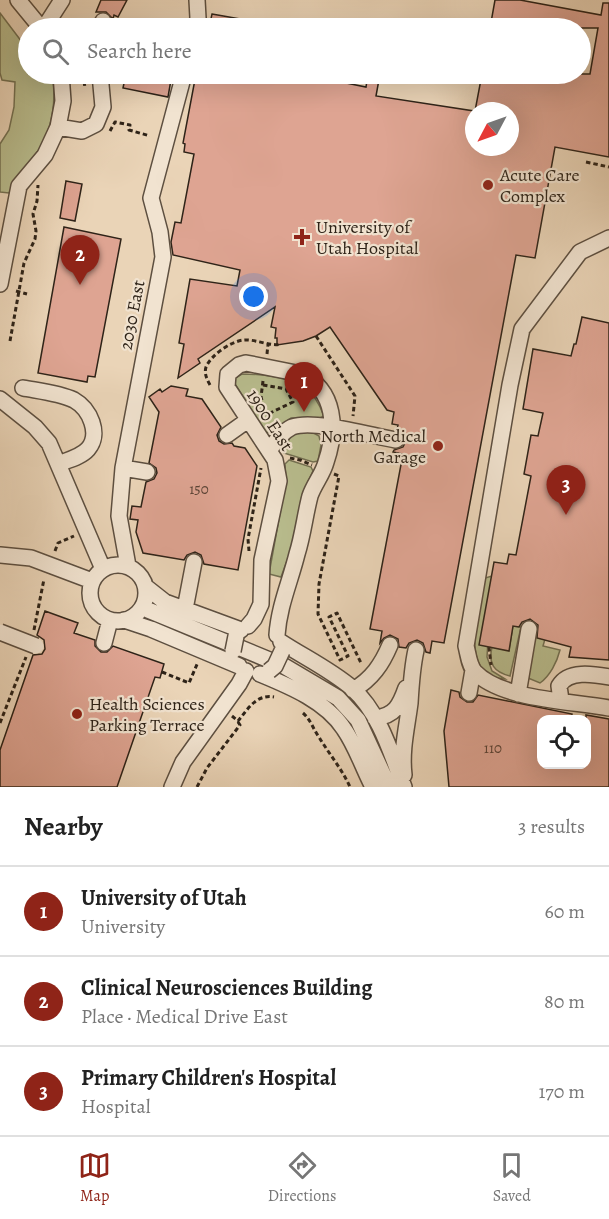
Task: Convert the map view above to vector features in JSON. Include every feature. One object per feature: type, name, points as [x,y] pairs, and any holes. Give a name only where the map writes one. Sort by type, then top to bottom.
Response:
[{"type":"street","points":[[18,0],[34,18]]},
{"type":"street","points":[[50,18],[62,0]]},
{"type":"street","points":[[198,4],[212,0]]},
{"type":"street","points":[[0,284],[5,234],[20,186],[45,155],[59,122],[63,101],[62,84]]},
{"type":"street","points":[[59,122],[87,129],[96,124],[103,104],[101,84]]},
{"type":"street","name":"2030 East","points":[[128,566],[119,516],[123,468],[163,257],[160,232],[151,198],[181,84]]},
{"type":"street","points":[[469,693],[473,670],[466,646],[510,385],[522,329],[580,252],[609,238]]},
{"type":"street","name":"1900 East","points":[[246,653],[254,619],[261,604],[262,560],[279,481],[278,469],[265,456],[248,420],[230,394],[226,380],[234,368],[246,363],[309,377],[331,407],[333,428],[326,462],[310,498],[297,557],[281,606],[280,642]]},
{"type":"street","points":[[23,388],[73,400],[84,409],[91,421],[93,433],[89,448],[58,464]]},
{"type":"street","points":[[0,399],[42,434],[58,464],[103,569]]},
{"type":"street","points":[[227,435],[248,420]]},
{"type":"street","points":[[265,456],[278,439],[292,428],[311,425],[396,440]]},
{"type":"street","points":[[123,468],[147,472]]},
{"type":"street","points":[[0,555],[31,558],[92,582]]},
{"type":"street","points":[[184,609],[194,562]]},
{"type":"street","points":[[104,643],[117,620],[135,615],[144,606],[147,593],[142,578],[136,571],[128,566],[118,565],[103,569],[92,582],[91,602],[99,613],[117,620],[246,653],[275,666],[280,642]]},
{"type":"street","points":[[146,587],[165,602],[184,609],[336,718],[351,740],[373,787]]},
{"type":"street","points":[[148,610],[284,666],[338,698],[358,720],[389,787]]},
{"type":"street","points":[[172,787],[183,762],[239,684],[246,653],[264,626],[280,642],[333,674],[353,690],[375,718],[405,787]]},
{"type":"street","points":[[518,694],[529,629]]},
{"type":"street","points":[[0,632],[36,646]]},
{"type":"street","points":[[353,690],[380,666],[390,645]]},
{"type":"street","points":[[405,787],[403,750],[416,650]]},
{"type":"street","points":[[473,670],[492,686],[518,694],[609,708]]},
{"type":"street","points":[[561,700],[559,686],[570,676],[609,677]]},
{"type":"street","points":[[375,718],[387,716],[396,710],[411,677]]},
{"type":"path","points":[[84,84],[86,96]]},
{"type":"path","points":[[129,125],[129,130],[150,136]]},
{"type":"path","points":[[586,162],[609,167]]},
{"type":"path","points":[[10,340],[24,263],[35,239],[33,214],[37,201],[38,181]]},
{"type":"path","points":[[18,292],[27,294]]},
{"type":"path","points":[[316,336],[355,396],[353,418]]},
{"type":"path","points":[[263,424],[266,414],[261,397],[263,385],[286,389],[292,402],[266,414]]},
{"type":"path","points":[[250,555],[248,543],[265,456]]},
{"type":"path","points":[[284,459],[300,459],[315,466]]},
{"type":"path","points":[[332,474],[339,476],[319,584],[318,615],[340,660],[348,656],[329,617],[337,613],[361,663]]},
{"type":"path","points":[[52,558],[58,543],[77,535],[74,529]]},
{"type":"path","points":[[489,647],[493,669]]},
{"type":"path","points":[[162,672],[189,683],[199,659]]},
{"type":"path","points":[[238,721],[258,698],[267,696],[276,698]]},
{"type":"path","points":[[303,712],[350,787]]},
{"type":"path","points":[[197,787],[207,768],[240,725],[230,714]]},
{"type":"green space","points":[[0,13],[18,37],[18,84],[53,84],[54,90],[53,109],[45,137],[9,193],[0,192],[0,144],[9,130],[14,107],[15,82],[2,80]]},
{"type":"green space","points":[[242,374],[275,377],[300,384],[312,394],[324,416],[291,418],[271,433],[265,432],[235,384],[235,378]]},
{"type":"green space","points":[[298,432],[312,432],[319,436],[321,445],[318,461],[313,462],[284,453],[290,437]]},
{"type":"green space","points":[[289,460],[311,467],[313,471],[302,495],[291,550],[281,577],[269,574],[286,480],[285,464]]},
{"type":"green space","points":[[492,576],[487,657],[492,671],[505,679],[490,675],[480,666],[476,654],[475,638],[479,605],[485,578]]},
{"type":"green space","points":[[513,626],[521,627],[510,676],[496,670],[492,663],[491,653],[492,647],[509,650]]},
{"type":"green space","points":[[534,636],[545,639],[543,646],[560,650],[553,668],[540,683],[528,678]]},
{"type":"building","points":[[101,0],[127,0],[118,17],[114,15],[112,18],[106,12],[96,12]]},
{"type":"building","points":[[495,0],[520,0],[601,15],[603,3],[609,3],[609,157],[555,147],[535,258],[516,255],[444,643],[432,641],[430,653],[426,652],[423,643],[417,640],[409,643],[406,648],[399,647],[398,639],[390,635],[380,643],[382,631],[370,629],[403,454],[393,452],[403,447],[406,441],[403,433],[397,430],[398,425],[392,424],[394,412],[387,410],[330,327],[303,341],[277,345],[276,328],[271,327],[275,307],[198,359],[200,363],[178,378],[184,344],[179,343],[190,279],[237,286],[240,270],[173,255],[171,242],[175,222],[181,223],[194,154],[184,152],[185,144],[183,143],[194,84],[351,84],[366,87],[366,84],[378,84],[376,96],[465,110],[465,156],[519,156],[519,102],[477,102],[480,84],[591,84],[591,68],[598,28],[591,28],[591,18],[492,18]]},
{"type":"building","points":[[212,14],[234,18],[211,18]]},
{"type":"building","points":[[124,84],[170,84],[168,97],[123,88]]},
{"type":"building","points":[[66,181],[82,184],[75,221],[60,218]]},
{"type":"building","points":[[64,227],[121,239],[95,377],[88,376],[87,382],[38,373]]},
{"type":"building","points":[[582,317],[609,323],[609,660],[569,657],[571,647],[537,638],[538,625],[530,619],[522,622],[519,627],[513,626],[509,651],[479,645],[494,562],[507,564],[509,554],[516,555],[531,476],[524,474],[531,435],[538,436],[543,413],[523,409],[533,349],[571,356]]},
{"type":"building","points":[[171,386],[188,389],[186,396],[202,399],[221,427],[217,435],[219,441],[245,448],[257,466],[238,570],[204,564],[201,555],[195,552],[187,555],[184,560],[143,553],[136,532],[138,520],[130,519],[132,506],[141,507],[146,482],[154,479],[157,473],[156,468],[149,463],[159,412],[149,397],[160,389],[162,392]]},
{"type":"building","name":"Health Sciences Parking Terrace","points":[[45,611],[78,623],[74,633],[95,640],[95,646],[101,652],[107,652],[113,646],[164,664],[160,678],[155,677],[117,787],[0,787],[0,750],[33,655],[42,654],[45,649],[44,640],[37,635]]},
{"type":"building","points":[[451,690],[459,692],[460,697],[467,702],[473,702],[478,695],[572,714],[537,715],[537,769],[591,769],[591,716],[609,719],[609,787],[449,787],[444,731]]},
{"type":"place","name":"Acute Care Complex","points":[[488,185]]},
{"type":"place","name":"University of Utah Hospital","points":[[302,237]]},
{"type":"place","name":"Clinical Neurosciences Building","points":[[80,285]]},
{"type":"place","name":"University of Utah","points":[[304,412]]},
{"type":"place","name":"North Medical Garage","points":[[438,446]]},
{"type":"place","name":"Primary Children's Hospital","points":[[566,515]]},
{"type":"place","name":"Health Sciences Parking Terrace","points":[[77,714]]}]
